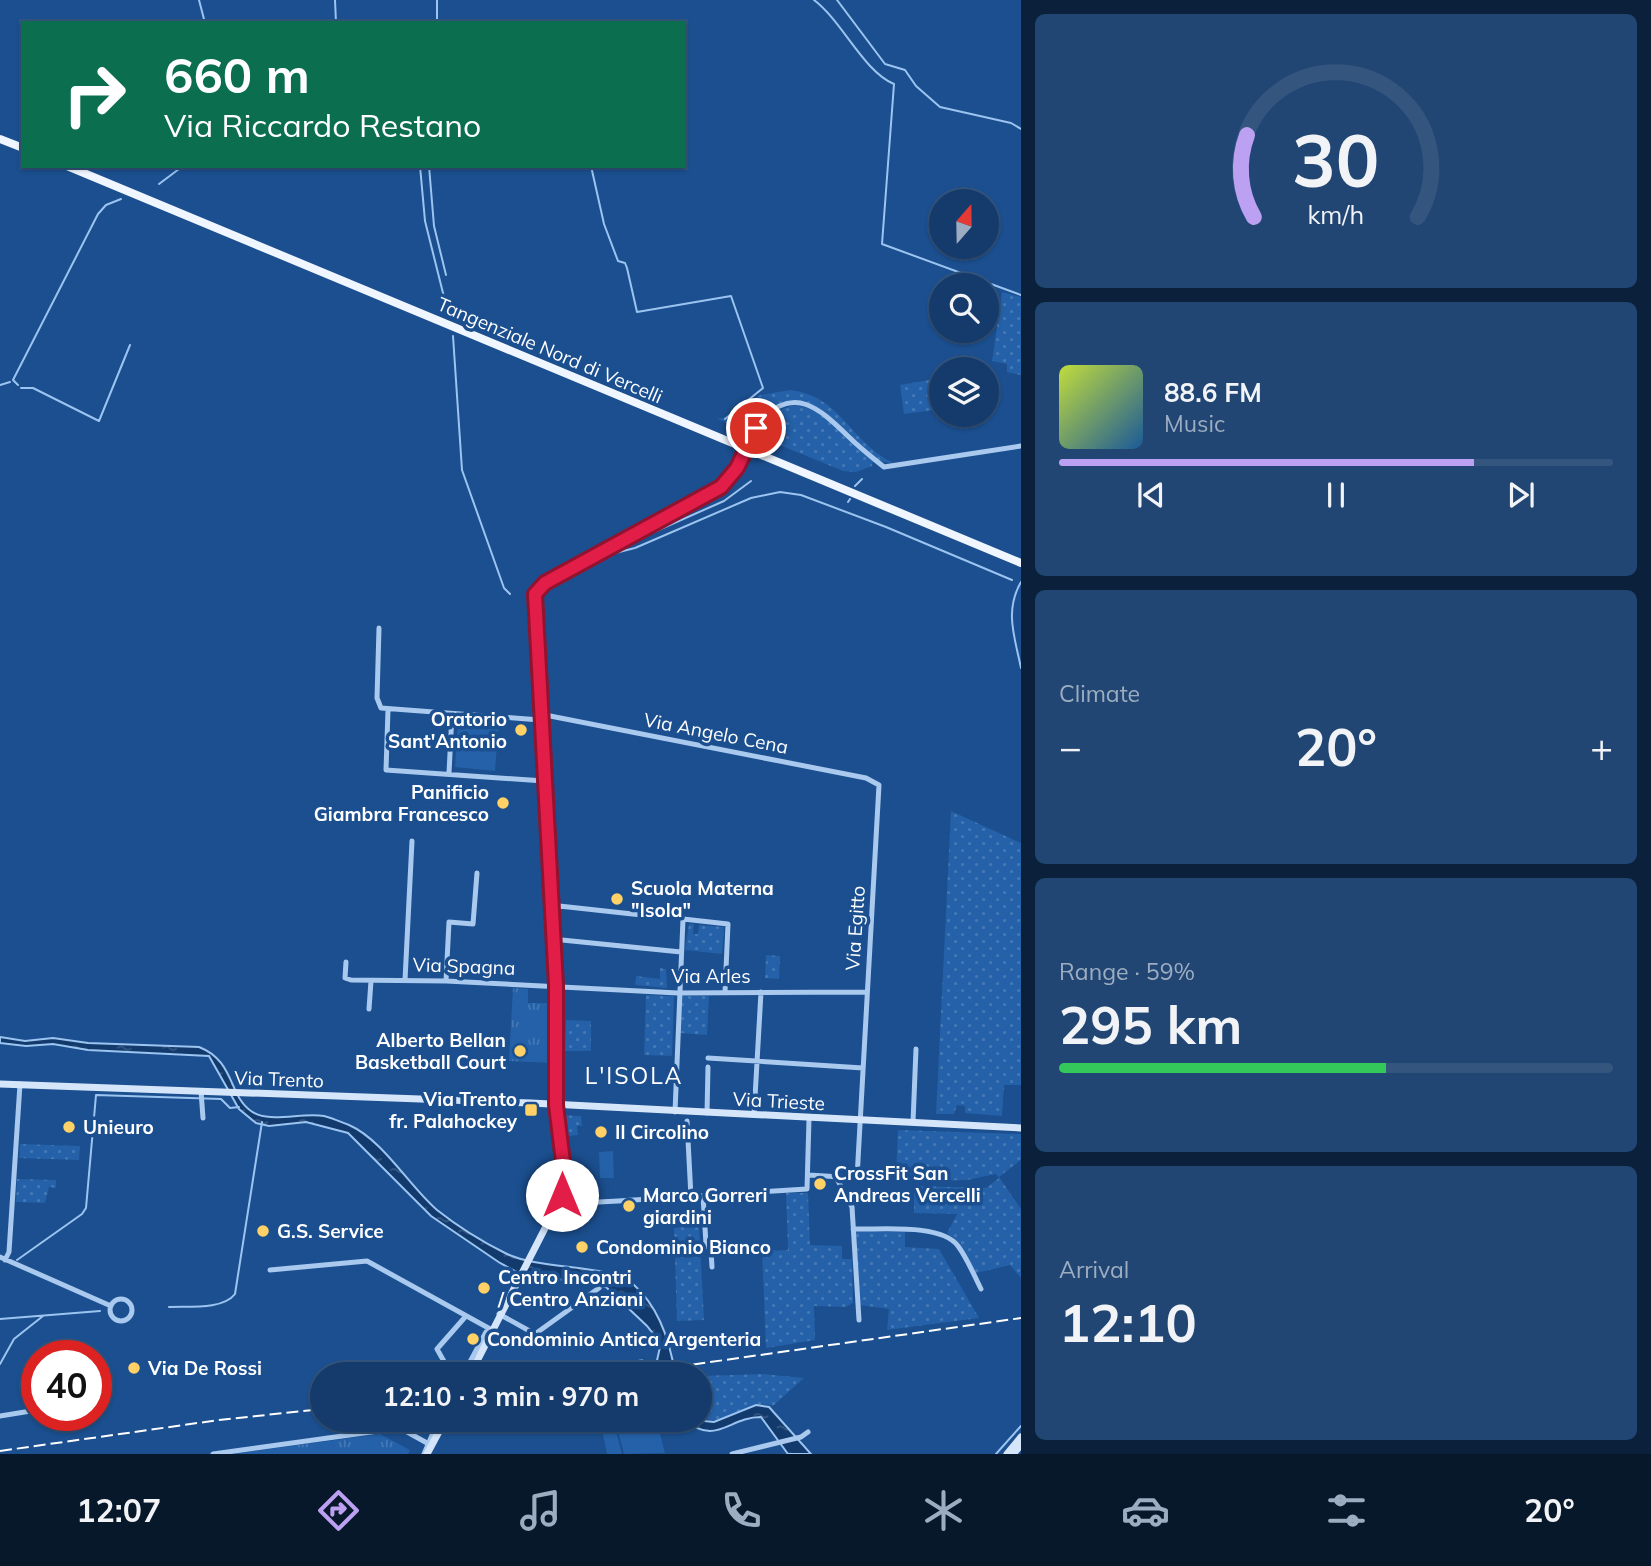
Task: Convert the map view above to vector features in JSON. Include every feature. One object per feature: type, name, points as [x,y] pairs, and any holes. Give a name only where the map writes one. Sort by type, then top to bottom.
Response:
[{"type":"main road","points":[[0,139],[21,147]]},
{"type":"main road","name":"Tangenziale Nord di Vercelli","points":[[71,168],[1021,563]]},
{"type":"street","points":[[476,1362],[519,1274],[560,1200],[565,1178],[556,1105],[556,985],[540,717],[538,588],[721,487],[737,468],[759,422],[782,404],[813,406],[829,415],[850,438],[884,467],[1021,446]]},
{"type":"street","points":[[379,628],[377,698],[381,708],[388,710],[386,769],[544,781]]},
{"type":"street","name":"Via Angelo Cena","points":[[388,710],[540,717],[866,778],[879,785],[881,790]]},
{"type":"street","points":[[449,773],[452,714]]},
{"type":"street","name":"Via Egitto","points":[[836,1177],[857,1178],[866,992],[881,790]]},
{"type":"street","points":[[405,980],[412,841]]},
{"type":"street","points":[[446,981],[449,922],[473,924],[477,873]]},
{"type":"street","points":[[550,905],[660,917]]},
{"type":"street","points":[[675,1112],[678,993],[684,919],[728,924],[724,992]]},
{"type":"street","points":[[552,939],[681,951]]},
{"type":"street","name":"Via Spagna","points":[[346,962],[345,978],[371,981],[556,985]]},
{"type":"street","points":[[369,1009],[371,981]]},
{"type":"street","name":"Via Arles","points":[[556,985],[678,993],[866,992]]},
{"type":"street","points":[[754,1116],[761,992]]},
{"type":"street","points":[[913,1122],[916,1049]]},
{"type":"street","points":[[708,1059],[863,1068]]},
{"type":"street","points":[[707,1114],[708,1067]]},
{"type":"street","name":"Via Trento","points":[[0,1084],[201,1096],[224,1092],[556,1105]]},
{"type":"street","points":[[20,1084],[9,1252],[2,1258],[111,1306]]},
{"type":"street","points":[[201,1096],[203,1118]]},
{"type":"street","name":"Via Trieste","points":[[556,1105],[1021,1128]]},
{"type":"street","points":[[560,1200],[580,1203],[807,1189],[809,1118]]},
{"type":"street","points":[[687,1121],[691,1197]]},
{"type":"street","points":[[809,1175],[836,1177],[852,1208],[859,1320]]},
{"type":"street","points":[[703,1196],[706,1244],[711,1251],[712,1268]]},
{"type":"street","points":[[853,1229],[941,1233],[958,1245],[981,1289]]},
{"type":"street","points":[[270,1270],[366,1261],[491,1331]]},
{"type":"street","points":[[499,1314],[535,1334],[599,1288]]},
{"type":"street","points":[[125,1299],[131,1305],[132,1314],[125,1321],[116,1320],[110,1313],[111,1306],[116,1300],[125,1299]]},
{"type":"street","points":[[444,1362],[437,1349],[466,1316]]},
{"type":"street","points":[[470,1362],[486,1332],[491,1331]]},
{"type":"street","points":[[0,1416],[21,1413]]},
{"type":"street","points":[[213,1454],[400,1428],[428,1443]]},
{"type":"street","points":[[425,1454],[435,1432]]},
{"type":"street","points":[[425,1454],[436,1432]]},
{"type":"street","points":[[732,1454],[801,1437],[808,1432]]},
{"type":"street","points":[[1007,1454],[1021,1437]]},
{"type":"street","points":[[1013,1454],[1021,1445]]},
{"type":"green space","points":[[1002,292],[1021,297],[1021,375],[1007,372],[1007,364],[999,362],[999,357],[993,357],[995,343],[999,343]]},
{"type":"green space","points":[[929,380],[929,411],[904,414],[900,385]]},
{"type":"green space","points":[[790,390],[822,401],[866,444],[894,463],[880,461],[868,454],[834,420],[805,403],[786,402],[775,405],[761,417],[751,432],[717,419],[728,417],[760,395]]},
{"type":"green space","points":[[790,406],[802,407],[825,417],[873,461],[872,466],[856,472],[843,471],[755,435],[771,413]]},
{"type":"green space","points":[[458,718],[499,721],[495,771],[455,767]]},
{"type":"green space","points":[[951,811],[1021,843],[1021,1085],[1004,1085],[1002,1116],[965,1113],[965,1106],[957,1105],[954,1114],[936,1114]]},
{"type":"green space","points":[[689,924],[694,924],[693,934],[698,934],[699,925],[724,927],[722,954],[685,950]]},
{"type":"green space","points":[[766,955],[780,956],[779,979],[765,978]]},
{"type":"green space","points":[[660,968],[666,969],[667,988],[635,985],[636,976],[660,979]]},
{"type":"green space","points":[[513,988],[528,989],[528,1003],[552,1003],[553,1063],[509,1061]]},
{"type":"green space","points":[[646,995],[674,996],[672,1056],[644,1055]]},
{"type":"green space","points":[[681,996],[709,996],[707,1035],[680,1033]]},
{"type":"green space","points":[[566,1020],[591,1021],[591,1051],[565,1051]]},
{"type":"green space","name":"Alberto Bellan Basketball Court","points":[[512,1030],[529,1030],[527,1060],[511,1059]]},
{"type":"green space","points":[[561,1115],[581,1116],[582,1126],[577,1126],[578,1135],[568,1136]]},
{"type":"green space","points":[[898,1130],[1021,1134],[1021,1160],[999,1177],[1021,1209],[1021,1278],[1010,1265],[976,1273],[960,1244],[947,1233],[957,1214],[914,1213],[914,1186],[986,1188],[999,1178],[996,1174],[967,1180],[933,1181],[930,1175],[896,1175]]},
{"type":"green space","points":[[20,1144],[80,1146],[79,1160],[19,1158]]},
{"type":"green space","points":[[613,1151],[614,1178],[600,1178],[599,1152]]},
{"type":"green space","points":[[17,1179],[56,1180],[56,1188],[49,1187],[45,1203],[16,1202]]},
{"type":"green space","points":[[786,1193],[808,1193],[810,1245],[842,1246],[842,1259],[852,1259],[853,1303],[846,1307],[814,1306],[815,1340],[766,1348],[762,1251],[788,1250]]},
{"type":"green space","points":[[699,1224],[704,1320],[677,1321],[674,1228]]},
{"type":"green space","points":[[856,1231],[905,1232],[905,1247],[939,1249],[979,1318],[887,1330],[889,1309],[859,1305]]},
{"type":"green space","points":[[763,1374],[804,1378],[773,1406],[754,1406],[712,1420],[712,1376]]},
{"type":"green space","points":[[602,1432],[616,1432],[622,1454],[607,1454]]},
{"type":"green space","points":[[618,1432],[659,1432],[665,1453],[624,1454]]},
{"type":"green space","points":[[380,1434],[410,1450],[408,1454],[231,1454]]},
{"type":"water","points":[[0,1037],[25,1041],[53,1038],[88,1043],[199,1047],[219,1061],[238,1096],[251,1111],[267,1117],[324,1116],[349,1125],[373,1141],[437,1210],[497,1249],[520,1259],[607,1273],[622,1277],[633,1284],[650,1303],[662,1325],[673,1362],[657,1362],[660,1347],[658,1340],[606,1287],[583,1281],[526,1277],[500,1263],[431,1216],[348,1133],[306,1122],[269,1126],[256,1123],[239,1109],[209,1056],[88,1050],[53,1044],[26,1046],[0,1043]]},
{"type":"water","points":[[756,1405],[769,1407],[811,1454],[788,1454],[761,1417],[712,1431],[714,1422]]},
{"type":"waterway","points":[[199,0],[204,21]]},
{"type":"waterway","points":[[335,0],[336,21]]},
{"type":"waterway","points":[[437,0],[437,21]]},
{"type":"waterway","points":[[814,0],[834,20],[873,69],[894,84],[882,244],[1021,295]]},
{"type":"waterway","points":[[837,0],[885,64],[905,70],[916,86],[940,107],[1011,123],[1021,129]]},
{"type":"waterway","points":[[159,184],[180,168]]},
{"type":"waterway","points":[[420,168],[425,221],[445,301]]},
{"type":"waterway","points":[[429,168],[434,226],[446,275]]},
{"type":"waterway","points":[[591,168],[604,224],[618,261],[625,263],[627,268],[637,312],[731,296],[763,388],[725,419]]},
{"type":"waterway","points":[[18,385],[13,380],[98,214],[106,205],[121,199]]},
{"type":"waterway","points":[[448,313],[449,317]]},
{"type":"waterway","points":[[453,336],[462,470],[504,588],[510,594]]},
{"type":"waterway","points":[[21,388],[33,388],[99,421],[130,345]]},
{"type":"waterway","points":[[0,385],[10,382]]},
{"type":"waterway","points":[[855,486],[862,479]]},
{"type":"waterway","points":[[636,540],[724,501],[751,481]]},
{"type":"waterway","points":[[542,593],[615,553],[635,548],[751,498],[780,492],[801,495],[886,527],[1012,580]]},
{"type":"waterway","points":[[1021,582],[1012,614],[1021,668]]},
{"type":"waterway","points":[[17,1260],[82,1214],[86,1208],[96,1095],[221,1099],[230,1108],[239,1107]]},
{"type":"waterway","points":[[169,1307],[214,1305],[235,1294],[262,1122]]},
{"type":"waterway","points":[[0,1319],[100,1311]]},
{"type":"waterway","points":[[0,1364],[14,1339],[43,1316]]},
{"type":"waterway","points":[[996,1454],[1021,1426]]},
{"type":"railway","points":[[711,1362],[1021,1318]]},
{"type":"railway","points":[[0,1451],[219,1420],[310,1410]]},
{"type":"place","name":"Oratorio Sant'Antonio","points":[[521,730]]},
{"type":"place","name":"Panificio Giambra Francesco","points":[[503,803]]},
{"type":"place","name":"Scuola Materna \"Isola\"","points":[[617,899]]},
{"type":"place","name":"Alberto Bellan Basketball Court","points":[[520,1051]]},
{"type":"place","name":"Via Trento fr. Palahockey","points":[[531,1110]]},
{"type":"place","name":"Unieuro","points":[[69,1127]]},
{"type":"place","name":"Il Circolino","points":[[601,1132]]},
{"type":"place","name":"CrossFit San Andreas Vercelli","points":[[820,1184]]},
{"type":"place","name":"Marco Gorreri giardini","points":[[629,1206]]},
{"type":"place","name":"G.S. Service","points":[[263,1231]]},
{"type":"place","name":"Condominio Bianco","points":[[582,1247]]},
{"type":"place","name":"Centro Incontri / Centro Anziani","points":[[484,1288]]},
{"type":"place","name":"Condominio Antica Argenteria","points":[[473,1339]]},
{"type":"place","name":"Via De Rossi","points":[[134,1368]]},
{"type":"district","name":"L'ISOLA","points":[[634,1076]]},
{"type":"route","points":[[562,1195],[565,1178],[556,1105],[556,985],[535,594],[545,583],[721,487],[737,468],[756,428]]}]
